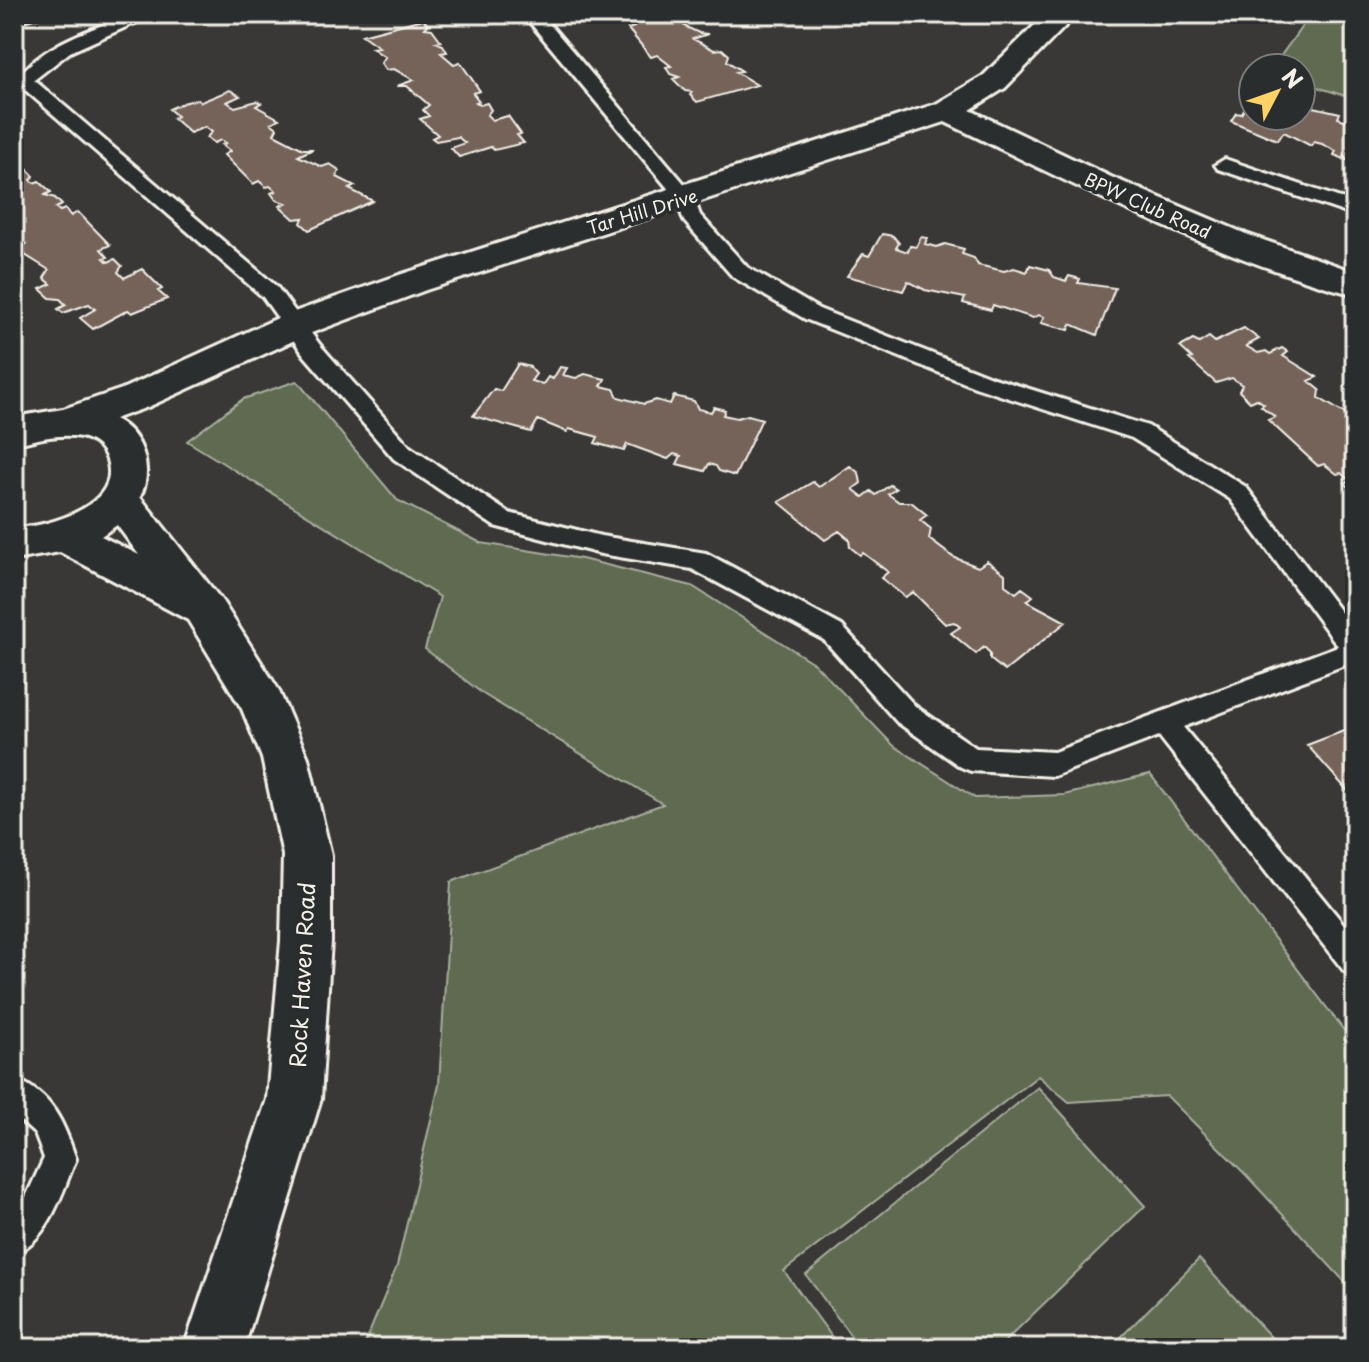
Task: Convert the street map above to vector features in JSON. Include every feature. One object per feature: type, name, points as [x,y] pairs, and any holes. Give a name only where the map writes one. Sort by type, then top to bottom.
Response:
[{"type":"street","name":"Tar Hill Drive","points":[[69,421],[135,398],[293,326],[414,282],[947,111],[994,82],[1063,14]]},
{"type":"street","name":"BPW Club Road","points":[[947,111],[1099,184],[1234,242],[1355,284]]},
{"type":"street","name":"Tar Hill Drive","points":[[124,481],[155,419],[196,368]]},
{"type":"street","name":"Rock Haven Road","points":[[14,431],[41,423],[69,421],[91,425],[110,434],[123,447],[124,481],[262,702],[285,758],[307,855],[306,941],[294,1099],[214,1348]]},
{"type":"street","points":[[14,544],[33,544],[63,536],[87,525],[124,481]]},
{"type":"street","name":"Rock Haven Road","points":[[63,536],[119,563],[207,613]]},
{"type":"lane","points":[[146,14],[60,51],[35,65],[24,81],[270,292],[293,326],[402,453],[502,520],[601,545],[697,560],[833,633],[906,714],[971,759],[1054,764],[1355,650],[1238,493],[1140,432],[983,382],[812,314],[740,272],[691,217],[685,197],[532,14]]},
{"type":"lane","points":[[1225,165],[1355,210]]},
{"type":"lane","points":[[1164,723],[1355,961]]},
{"type":"lane","points":[[14,1094],[48,1124],[60,1159],[37,1211],[14,1237]]},
{"type":"green space","points":[[1311,14],[1355,14],[1355,99],[1317,87],[1317,52],[1284,52]]},
{"type":"green space","points":[[297,381],[397,500],[481,543],[582,559],[692,586],[815,664],[893,745],[975,798],[1064,795],[1150,774],[1355,1045],[1355,1293],[1247,1176],[1167,1096],[1069,1102],[1038,1076],[784,1271],[840,1348],[363,1348],[397,1266],[439,1085],[451,882],[663,804],[483,694],[425,649],[440,597],[187,441],[243,399]]},
{"type":"green space","points":[[1038,1087],[1145,1206],[998,1348],[860,1348],[806,1275]]},
{"type":"green space","points":[[1199,1259],[1281,1348],[1110,1348]]},
{"type":"building","points":[[14,14],[51,14],[14,25]]},
{"type":"building","points":[[617,14],[676,14],[674,17],[686,27],[708,34],[693,39],[714,50],[722,49],[729,55],[727,61],[742,71],[736,72],[757,85],[697,102],[690,95],[692,92],[685,91],[673,79],[679,77],[670,74],[666,67],[671,66],[657,55],[651,57],[628,29],[634,27],[630,20]]},
{"type":"building","points":[[423,19],[428,25],[425,28],[432,29],[441,41],[436,42],[443,45],[447,52],[441,53],[454,64],[460,62],[480,91],[473,93],[479,101],[476,102],[480,105],[487,103],[491,110],[487,115],[492,120],[508,116],[524,143],[494,150],[491,147],[459,157],[451,148],[465,143],[458,137],[436,141],[432,138],[438,135],[420,119],[429,116],[423,110],[429,105],[407,86],[397,86],[414,80],[394,69],[386,70],[381,63],[385,57],[372,48],[379,47],[362,35]]},
{"type":"building","points":[[230,90],[240,96],[227,102],[235,107],[257,101],[261,103],[256,106],[279,119],[271,123],[277,128],[274,134],[303,149],[313,149],[298,156],[322,167],[330,164],[339,170],[337,177],[355,186],[349,189],[373,201],[309,230],[301,223],[303,218],[294,219],[280,206],[286,203],[276,200],[271,193],[276,191],[259,181],[253,184],[224,155],[230,151],[222,145],[226,143],[221,140],[214,143],[207,137],[212,132],[205,127],[190,133],[173,118],[177,116],[169,109],[198,99],[201,102]]},
{"type":"building","points":[[1317,108],[1340,113],[1338,118],[1350,122],[1355,128],[1355,163],[1334,155],[1336,151],[1322,144],[1314,142],[1311,146],[1284,132],[1317,132]]},
{"type":"building","points":[[1258,132],[1284,132],[1277,140]]},
{"type":"building","points":[[27,169],[34,176],[31,180],[34,183],[39,181],[51,192],[45,195],[55,198],[62,205],[56,208],[60,211],[65,209],[71,216],[78,212],[110,245],[101,249],[108,257],[104,258],[108,262],[115,259],[122,266],[118,272],[124,278],[142,269],[162,289],[158,291],[167,299],[132,313],[128,310],[93,329],[80,318],[95,309],[89,304],[63,313],[58,309],[66,305],[60,299],[50,298],[40,289],[51,284],[44,278],[49,270],[20,252],[14,256],[14,250],[26,244],[14,239],[14,175]]},
{"type":"building","points":[[882,234],[893,236],[899,243],[896,248],[908,252],[910,246],[916,247],[921,237],[927,238],[925,244],[937,247],[945,244],[964,249],[962,254],[974,258],[978,265],[1027,272],[1030,265],[1049,270],[1054,277],[1066,281],[1069,276],[1080,279],[1078,283],[1115,288],[1097,335],[1071,324],[1069,330],[1041,323],[1044,317],[1038,315],[1033,318],[993,305],[991,310],[963,303],[965,298],[925,290],[908,281],[903,291],[847,276],[863,254],[869,256]]},
{"type":"building","points":[[1244,328],[1259,339],[1246,346],[1258,353],[1266,351],[1270,354],[1282,348],[1288,352],[1283,356],[1317,377],[1309,381],[1320,390],[1319,398],[1355,420],[1355,494],[1345,483],[1350,481],[1341,473],[1337,474],[1324,464],[1318,466],[1268,420],[1275,417],[1257,399],[1250,402],[1239,391],[1242,385],[1232,378],[1216,383],[1180,347],[1193,340],[1199,343],[1209,337],[1215,342]]},
{"type":"building","points":[[518,364],[530,367],[536,374],[531,381],[543,384],[548,377],[553,379],[560,367],[567,368],[563,375],[576,378],[585,374],[605,379],[601,386],[614,389],[618,397],[644,404],[656,400],[670,404],[674,396],[694,401],[698,409],[711,412],[714,407],[725,410],[723,415],[737,418],[748,415],[762,419],[735,476],[709,464],[705,471],[677,464],[681,456],[674,454],[668,459],[627,444],[624,451],[595,443],[598,437],[569,429],[567,432],[538,420],[531,432],[473,416],[494,389],[501,391]]},
{"type":"building","points":[[850,466],[859,473],[861,483],[853,489],[863,497],[871,491],[876,495],[890,485],[896,489],[888,494],[899,502],[911,502],[927,515],[920,520],[931,529],[929,539],[953,557],[978,567],[987,561],[1005,574],[1005,585],[1016,593],[1022,588],[1033,596],[1027,601],[1066,622],[1005,671],[990,659],[990,653],[984,647],[976,654],[951,633],[960,627],[954,622],[945,624],[913,592],[905,597],[881,578],[888,572],[850,547],[849,539],[839,531],[825,540],[779,502],[813,482],[819,487]]},
{"type":"building","points":[[1349,729],[1355,735],[1355,799],[1307,745]]}]
